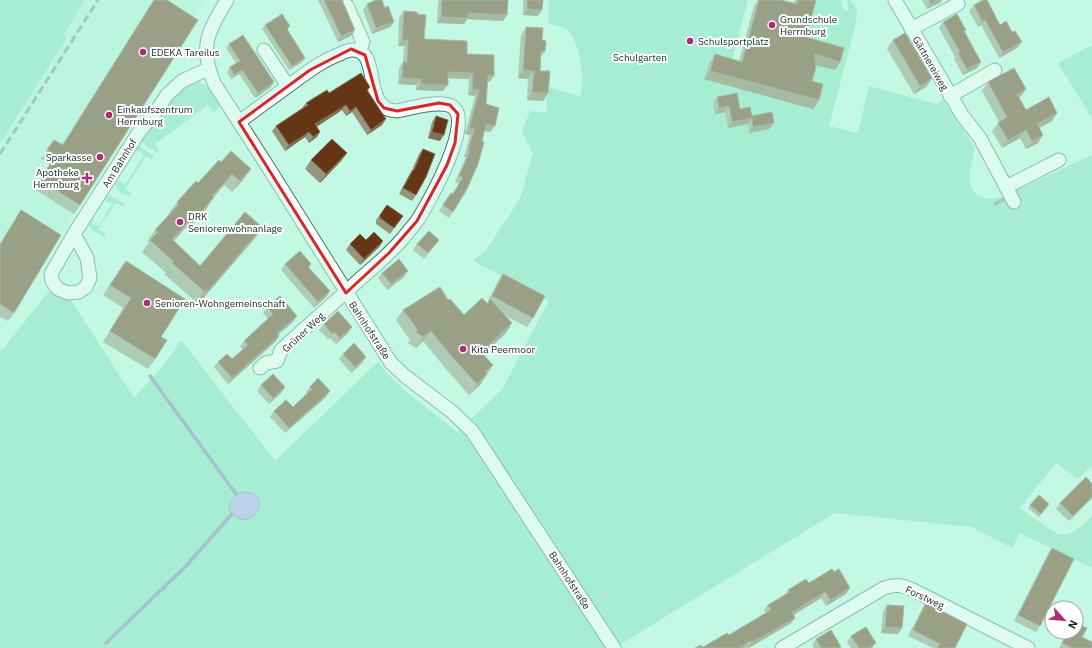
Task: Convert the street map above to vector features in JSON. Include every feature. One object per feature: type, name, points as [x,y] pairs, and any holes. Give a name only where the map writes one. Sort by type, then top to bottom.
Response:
[{"type":"street","name":"Bahnhofstraße","points":[[227,0],[212,26],[207,40],[206,53],[208,69],[214,83],[391,363],[472,431],[614,648]]},
{"type":"street","name":"Gärtnereiweg","points":[[895,0],[950,96],[962,115],[980,138],[1014,202]]},
{"type":"street","name":"Gärtnereiweg","points":[[911,29],[958,4]]},
{"type":"street","points":[[239,122],[310,70],[332,57],[351,49],[359,51],[363,42],[348,6]]},
{"type":"street","points":[[264,50],[288,86]]},
{"type":"street","name":"Grüner Weg","points":[[260,368],[266,363],[277,361],[281,350],[389,253],[417,221],[436,190],[455,143],[459,118],[455,109],[450,105],[439,103],[397,111],[391,111],[384,108],[378,101],[368,61],[365,55],[359,51]]},
{"type":"street","name":"Am Bahnhof","points":[[74,234],[87,258],[90,278],[86,287],[79,292],[68,293],[58,289],[52,281],[51,274],[74,234],[138,132],[155,113],[167,95],[182,81],[208,69]]},
{"type":"street","name":"Gärtnereiweg","points":[[950,96],[995,70]]},
{"type":"street","points":[[1006,187],[1059,160]]},
{"type":"street","name":"Forstweg","points":[[782,648],[891,585],[898,585],[913,590],[1028,648]]},
{"type":"highlighted area","points":[[351,49],[365,55],[378,101],[384,108],[397,111],[439,103],[450,105],[458,114],[455,143],[447,165],[417,221],[389,253],[346,293],[239,122],[310,70]]},
{"type":"shaded area","points":[[85,0],[206,0],[191,23],[192,29],[74,214],[8,321],[0,317],[0,143],[67,38],[63,35]]},
{"type":"shaded area","points":[[242,492],[253,494],[259,500],[259,506],[256,513],[250,518],[243,520],[236,517],[229,508],[233,498]]},
{"type":"green space","points":[[0,0],[85,0],[63,35],[67,38],[0,143]]},
{"type":"green space","name":"Schulgarten","points":[[549,0],[748,0],[731,64],[710,59],[705,79],[790,43],[813,0],[841,0],[844,11],[849,10],[847,0],[851,0],[857,10],[856,23],[829,126],[858,133],[869,86],[936,104],[943,100],[974,146],[970,173],[971,186],[979,196],[989,199],[1006,195],[1092,155],[1092,466],[1078,479],[1056,463],[1020,508],[1055,533],[1059,534],[1069,534],[1073,532],[1082,526],[1092,515],[1092,568],[1020,533],[1012,548],[972,527],[835,513],[612,648],[0,648],[0,349],[3,349],[51,289],[71,300],[134,398],[163,366],[181,340],[275,461],[378,362],[395,382],[457,432],[501,391],[549,301],[473,261],[486,250],[520,199],[533,153],[522,132],[530,111],[546,113],[548,87],[580,96],[582,71],[579,52],[576,43],[567,30],[550,24],[548,21]]},
{"type":"green space","points":[[1092,45],[1092,118],[1058,63]]},
{"type":"green space","points":[[189,82],[199,82],[208,88],[220,103],[220,106],[214,112],[208,105],[155,144],[159,151],[157,153],[141,142],[170,98]]},
{"type":"green space","points":[[139,146],[154,156],[152,160],[146,156],[125,189],[132,194],[129,197],[117,190],[115,184],[118,180],[125,185],[144,155],[136,150]]},
{"type":"green space","points":[[110,196],[125,205],[124,207],[116,203],[98,229],[106,234],[104,237],[91,229],[89,224],[91,222],[98,227],[112,204],[105,200]]},
{"type":"building","name":"Einkaufszentrum Herrnburg","points":[[154,0],[167,0],[198,20],[80,205],[40,180],[56,155],[47,150],[54,140],[63,145]]},
{"type":"building","points":[[324,0],[342,0],[355,30],[341,36]]},
{"type":"building","points":[[376,0],[382,0],[385,8],[388,6],[394,22],[376,28],[367,4]]},
{"type":"building","points":[[442,0],[508,0],[507,15],[468,13],[468,18],[441,17]]},
{"type":"building","points":[[527,0],[543,0],[542,10],[527,9]]},
{"type":"building","points":[[759,0],[781,0],[797,4],[798,0],[816,0],[806,37],[844,48],[840,62],[814,54],[816,67],[812,81],[823,84],[819,100],[710,71],[715,54],[742,62]]},
{"type":"building","points":[[929,0],[938,0],[931,3]]},
{"type":"building","points":[[983,0],[987,0],[1000,25],[1006,21],[1012,32],[1015,31],[1022,42],[1003,52],[985,20],[982,21],[974,5]]},
{"type":"building","points":[[404,11],[417,12],[417,14],[426,15],[424,39],[467,41],[467,54],[494,55],[494,76],[488,75],[486,104],[499,108],[495,126],[486,124],[482,141],[484,142],[478,164],[467,189],[453,212],[443,205],[451,193],[453,194],[463,177],[459,176],[470,151],[468,151],[474,129],[469,128],[479,90],[472,89],[473,73],[448,72],[448,85],[420,84],[421,79],[402,78],[403,62],[407,62],[408,40],[402,40]]},
{"type":"building","points":[[282,14],[290,26],[287,29],[305,58],[292,66],[265,25]]},
{"type":"building","points":[[957,14],[966,30],[964,31],[981,62],[967,69],[958,53],[960,52],[943,22]]},
{"type":"building","points":[[526,27],[543,28],[542,40],[546,41],[545,51],[541,51],[540,71],[550,71],[548,93],[532,92],[534,71],[523,70]]},
{"type":"building","points":[[905,33],[932,78],[920,86],[893,40]]},
{"type":"building","points":[[243,35],[274,82],[258,93],[242,70],[234,75],[230,67],[240,61],[229,44]]},
{"type":"building","points":[[1014,68],[1026,89],[1017,94],[1026,110],[1049,97],[1057,113],[1037,124],[1043,135],[1032,141],[1026,130],[1008,140],[998,123],[1007,117],[988,82]]},
{"type":"building","points":[[361,73],[370,87],[367,90],[386,119],[371,130],[356,107],[350,111],[346,105],[315,124],[320,132],[313,137],[309,132],[289,145],[276,126],[308,105],[306,103],[327,90],[329,93]]},
{"type":"building","points":[[737,93],[740,109],[750,107],[752,116],[772,112],[774,123],[753,127],[752,118],[732,122],[729,106],[719,108],[717,97]]},
{"type":"building","points":[[436,116],[448,120],[444,135],[432,132]]},
{"type":"building","points":[[332,139],[347,153],[326,174],[311,160]]},
{"type":"building","points":[[423,149],[435,154],[426,177],[416,195],[403,188],[414,170]]},
{"type":"building","points":[[231,151],[251,169],[240,181],[232,174],[212,196],[214,197],[195,219],[193,217],[172,239],[200,266],[245,212],[262,227],[208,291],[204,291],[172,263],[174,262],[150,240],[158,232],[155,230],[179,204],[177,202],[196,181],[198,183],[219,160],[221,162]]},
{"type":"building","points":[[387,205],[403,216],[394,228],[380,218],[380,215]]},
{"type":"building","points":[[21,210],[61,235],[14,313],[0,304],[0,245]]},
{"type":"building","points":[[429,231],[439,240],[428,253],[417,244]]},
{"type":"building","points":[[374,232],[383,241],[364,259],[350,244],[360,234],[366,240]]},
{"type":"building","points":[[300,251],[311,264],[308,267],[330,291],[318,302],[285,264]]},
{"type":"building","points":[[399,259],[408,271],[391,284],[382,273]]},
{"type":"building","points":[[126,261],[185,299],[161,337],[167,340],[155,359],[110,331],[131,298],[110,285]]},
{"type":"building","points":[[503,274],[545,296],[533,318],[492,296]]},
{"type":"building","points":[[440,287],[448,300],[450,299],[464,315],[482,298],[488,304],[490,299],[512,323],[481,352],[493,365],[485,372],[487,374],[477,384],[431,331],[423,337],[416,332],[418,330],[403,310]]},
{"type":"building","points":[[280,296],[297,316],[277,333],[279,336],[232,378],[218,362],[227,354],[232,359],[248,345],[244,341],[273,314],[267,307]]},
{"type":"building","points":[[338,311],[352,327],[340,338],[334,332],[332,334],[324,324]]},
{"type":"building","points":[[354,343],[366,357],[355,367],[343,354]]},
{"type":"building","points":[[273,374],[285,387],[273,398],[261,385]]},
{"type":"building","points":[[318,378],[330,391],[289,428],[274,411],[286,400],[293,407],[312,389],[310,387]]},
{"type":"building","points":[[1086,477],[1092,484],[1092,497],[1073,516],[1060,503]]},
{"type":"building","points":[[1039,495],[1049,504],[1041,514],[1030,505]]},
{"type":"building","points":[[1052,548],[1074,559],[1053,600],[1044,600],[1044,618],[1040,626],[1018,615]]},
{"type":"building","points":[[832,569],[834,572],[839,569],[850,588],[830,600],[825,592],[792,612],[795,618],[751,643],[750,641],[739,648],[695,648],[701,645],[703,647],[727,633],[729,635],[771,610],[768,605],[790,592],[788,590],[806,579],[809,583]]},
{"type":"building","points":[[926,603],[967,624],[955,648],[937,648],[940,644],[913,630]]},
{"type":"building","points":[[887,605],[904,606],[902,628],[885,627]]},
{"type":"building","points":[[866,627],[876,643],[868,648],[859,648],[851,636]]},
{"type":"building","points":[[1084,627],[1087,628],[1084,633]]},
{"type":"building","points":[[831,630],[841,647],[821,648],[816,639]]},
{"type":"building","points":[[1084,638],[1092,642],[1092,648],[1072,648],[1062,643],[1064,640],[1084,640]]},
{"type":"waterway","points":[[995,204],[1008,197]]},
{"type":"waterway","points":[[150,376],[236,494]]},
{"type":"waterway","points":[[106,643],[186,566],[232,514]]},
{"type":"railway","points":[[0,154],[98,0]]},
{"type":"place","name":"Grundschule Herrnburg","points":[[772,25]]},
{"type":"place","name":"Schulsportplatz","points":[[690,41]]},
{"type":"place","name":"EDEKA Tareilus","points":[[143,52]]},
{"type":"place","name":"Einkaufszentrum Herrnburg","points":[[109,115]]},
{"type":"place","name":"Sparkasse","points":[[100,157]]},
{"type":"place","name":"Apotheke Herrnburg","points":[[87,178]]},
{"type":"place","name":"DRK Seniorenwohnanlage","points":[[180,222]]},
{"type":"place","name":"Senioren-Wohngemeinschaft","points":[[147,303]]},
{"type":"place","name":"Kita Peermoor","points":[[463,349]]}]
